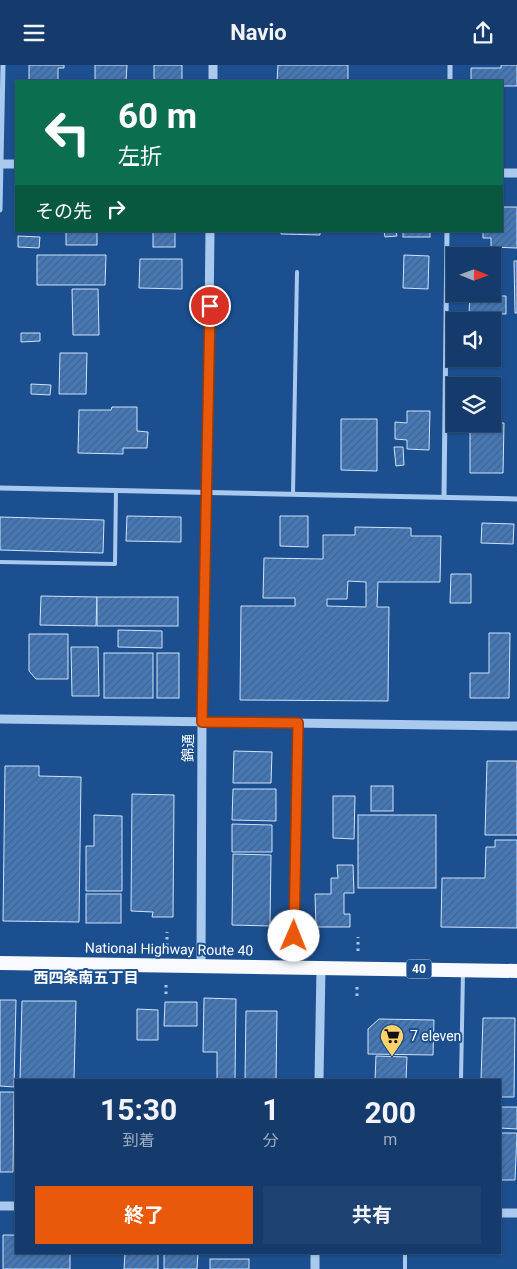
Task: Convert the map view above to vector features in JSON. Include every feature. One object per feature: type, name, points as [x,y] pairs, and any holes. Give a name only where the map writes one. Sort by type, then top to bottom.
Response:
[{"type":"highway","name":"National Highway Route 40","points":[[0,963],[517,971]]},
{"type":"street","points":[[0,210],[3,65]]},
{"type":"street","points":[[213,65],[213,80]]},
{"type":"street","points":[[450,65],[450,80]]},
{"type":"street","points":[[1,164],[15,164]]},
{"type":"street","points":[[503,173],[517,173]]},
{"type":"street","name":"錦通","points":[[201,966],[202,722],[210,232]]},
{"type":"street","points":[[444,497],[447,232]]},
{"type":"street","points":[[0,488],[517,499]]},
{"type":"street","points":[[0,719],[517,726]]},
{"type":"street","points":[[319,1079],[321,968]]},
{"type":"street","points":[[0,1206],[15,1206]]},
{"type":"street","points":[[501,1213],[517,1213]]},
{"type":"street","points":[[315,1254],[315,1269]]},
{"type":"lane","points":[[293,494],[297,272]]},
{"type":"lane","points":[[0,562],[115,564],[116,490]]},
{"type":"lane","points":[[294,967],[298,723]]},
{"type":"lane","points":[[461,1079],[463,970]]},
{"type":"lane","points":[[405,1254],[405,1269]]},
{"type":"building","points":[[29,65],[64,65],[64,68],[58,68],[58,80],[29,80]]},
{"type":"building","points":[[95,65],[127,65],[126,80],[95,80]]},
{"type":"building","points":[[154,65],[182,65],[182,80],[154,80]]},
{"type":"building","points":[[278,65],[348,65],[348,80],[277,80]]},
{"type":"building","points":[[501,65],[517,65],[517,86],[503,86],[503,80],[471,80],[471,68],[501,68]]},
{"type":"building","points":[[503,207],[517,207],[517,248],[491,247],[491,238],[483,238],[483,232],[503,232]]},
{"type":"building","points":[[66,232],[97,232],[97,245],[66,245]]},
{"type":"building","points":[[153,232],[175,232],[175,247],[153,247]]},
{"type":"building","points":[[281,232],[320,232],[320,235],[281,234]]},
{"type":"building","points":[[384,232],[396,232],[397,236],[385,237]]},
{"type":"building","points":[[403,232],[430,232],[430,237],[403,237]]},
{"type":"building","points":[[18,236],[40,237],[39,248],[18,247]]},
{"type":"building","points":[[37,255],[106,255],[105,285],[37,285]]},
{"type":"building","points":[[404,255],[429,256],[428,289],[403,288]]},
{"type":"building","points":[[140,259],[182,259],[182,289],[139,288]]},
{"type":"building","points":[[514,261],[517,261],[517,313],[515,313]]},
{"type":"building","points":[[72,289],[98,289],[99,335],[73,335]]},
{"type":"building","points":[[501,296],[506,296],[506,314],[501,314],[501,312],[469,312],[470,303],[501,303]]},
{"type":"building","points":[[21,333],[40,333],[40,341],[21,342]]},
{"type":"building","points":[[60,353],[87,353],[86,394],[59,394]]},
{"type":"building","points":[[31,384],[51,385],[50,395],[31,394]]},
{"type":"building","points":[[112,407],[137,407],[137,431],[148,432],[147,448],[123,448],[123,454],[78,453],[79,410],[111,410]]},
{"type":"building","points":[[407,411],[430,411],[429,450],[407,449],[407,440],[395,439],[395,422],[407,423]]},
{"type":"building","points":[[341,419],[377,419],[377,471],[341,470]]},
{"type":"building","points":[[501,423],[504,423],[503,473],[470,473],[470,432],[501,432]]},
{"type":"building","points":[[394,447],[403,447],[404,465],[396,466]]},
{"type":"building","points":[[127,516],[181,517],[181,542],[126,541]]},
{"type":"building","points":[[280,516],[308,516],[308,547],[280,546]]},
{"type":"building","points":[[0,517],[104,520],[103,553],[0,550]]},
{"type":"building","points":[[482,523],[514,524],[513,544],[481,543]]},
{"type":"building","points":[[355,527],[411,528],[411,536],[441,536],[440,582],[378,582],[377,607],[389,607],[388,701],[240,700],[241,606],[295,606],[295,598],[263,598],[264,558],[323,559],[323,535],[355,535]],"holes":[[[348,581],[366,582],[366,607],[327,606],[327,599],[347,599]]]},
{"type":"building","points":[[451,574],[471,574],[471,603],[450,603]]},
{"type":"building","points":[[41,596],[97,597],[96,626],[40,625]]},
{"type":"building","points":[[97,597],[178,597],[178,626],[97,626]]},
{"type":"building","points":[[118,630],[162,631],[162,648],[118,647]]},
{"type":"building","points":[[489,633],[510,633],[509,698],[470,698],[470,673],[489,673]]},
{"type":"building","points":[[29,634],[68,634],[68,679],[36,679],[29,671]]},
{"type":"building","points":[[71,647],[98,647],[99,696],[72,696]]},
{"type":"building","points":[[104,653],[153,653],[153,698],[104,698]]},
{"type":"building","points":[[157,653],[179,653],[179,698],[157,698]]},
{"type":"building","points":[[234,751],[272,752],[271,783],[233,783]]},
{"type":"building","points":[[487,761],[517,761],[517,835],[485,835]]},
{"type":"building","points":[[5,766],[39,766],[39,776],[81,777],[79,922],[3,921]]},
{"type":"building","points":[[371,786],[393,786],[393,811],[371,811]]},
{"type":"building","points":[[233,789],[276,789],[276,821],[232,820]]},
{"type":"building","points":[[132,794],[174,795],[173,917],[152,917],[153,912],[131,911]]},
{"type":"building","points":[[333,796],[355,796],[354,839],[333,838]]},
{"type":"building","points":[[94,815],[122,816],[122,891],[86,891],[86,846],[94,846]]},
{"type":"building","points":[[358,815],[436,815],[436,888],[358,888]]},
{"type":"building","points":[[232,824],[272,825],[272,852],[232,852]]},
{"type":"building","points":[[495,840],[517,840],[517,928],[441,927],[442,878],[485,878],[486,847],[495,847]]},
{"type":"building","points":[[233,854],[271,855],[270,926],[232,925]]},
{"type":"building","points":[[337,865],[353,865],[354,893],[344,893],[344,914],[350,914],[350,927],[316,927],[315,894],[331,894],[331,878],[338,878]]},
{"type":"building","points":[[86,894],[121,894],[121,923],[86,923]]},
{"type":"building","points":[[204,998],[236,999],[235,1079],[217,1079],[217,1052],[203,1052]]},
{"type":"building","points":[[0,1000],[16,1000],[14,1087],[0,1086]]},
{"type":"building","points":[[22,1001],[76,1001],[74,1079],[20,1079]]},
{"type":"building","points":[[165,1002],[197,1002],[197,1026],[164,1026]]},
{"type":"building","points":[[137,1009],[158,1010],[158,1040],[137,1040]]},
{"type":"building","points":[[246,1011],[277,1011],[276,1079],[245,1079]]},
{"type":"building","points":[[483,1018],[515,1018],[514,1097],[501,1097],[501,1079],[481,1079]]},
{"type":"building","points":[[379,1019],[434,1020],[433,1055],[368,1054],[368,1029]]},
{"type":"building","points":[[376,1056],[407,1057],[406,1079],[375,1079]]},
{"type":"building","points":[[0,1092],[14,1092],[13,1172],[0,1172]]},
{"type":"building","points":[[501,1107],[517,1107],[517,1129],[501,1128]]},
{"type":"building","points":[[501,1133],[517,1133],[515,1180],[501,1180]]},
{"type":"building","points":[[3,1235],[15,1235],[15,1254],[70,1254],[70,1269],[3,1269]]},
{"type":"building","points":[[125,1254],[158,1254],[158,1269],[124,1269]]},
{"type":"building","points":[[164,1254],[198,1254],[197,1269],[164,1269]]},
{"type":"building","points":[[210,1259],[249,1259],[249,1269],[210,1269]]},
{"type":"place","name":"7 eleven","points":[[392,1057]]},
{"type":"district","name":"西四条南五丁目","points":[[86,978]]},
{"type":"route","points":[[210,306],[202,722],[298,723],[294,936]]}]
